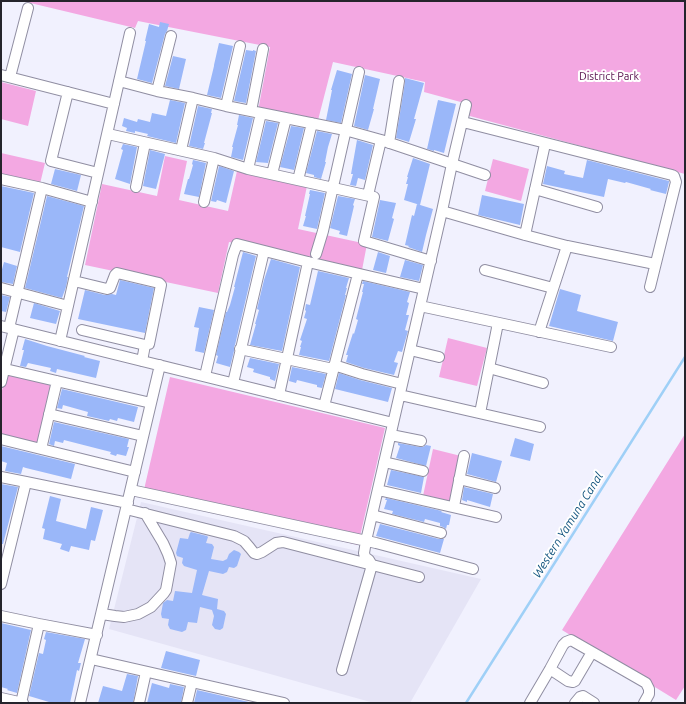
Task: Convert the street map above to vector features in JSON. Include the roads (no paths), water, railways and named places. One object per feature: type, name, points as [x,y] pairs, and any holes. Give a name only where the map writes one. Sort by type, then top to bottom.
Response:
[{"type":"street","points":[[28,8],[5,76],[114,104]]},
{"type":"street","points":[[60,341],[130,33]]},
{"type":"street","points":[[157,91],[171,36]]},
{"type":"street","points":[[226,106],[240,46]]},
{"type":"street","points":[[248,168],[263,49]]},
{"type":"street","points":[[316,254],[323,231],[359,72]]},
{"type":"street","points":[[120,81],[157,91],[345,130],[485,175]]},
{"type":"street","points":[[368,195],[385,142],[399,81]]},
{"type":"street","points":[[68,92],[51,161],[98,173]]},
{"type":"street","points":[[181,150],[193,98]]},
{"type":"street","points":[[342,670],[372,565],[364,553],[366,541],[466,105]]},
{"type":"street","points":[[272,174],[286,118]]},
{"type":"street","points":[[463,122],[674,176],[676,182],[650,288]]},
{"type":"street","points":[[298,180],[312,123]]},
{"type":"street","points":[[108,134],[181,150],[272,174],[374,197],[364,241],[431,261]]},
{"type":"street","points":[[136,187],[145,143]]},
{"type":"street","points":[[525,235],[545,144]]},
{"type":"street","points":[[204,202],[214,158]]},
{"type":"street","points":[[1,178],[92,202]]},
{"type":"street","points":[[1,382],[8,328],[42,188]]},
{"type":"street","points":[[535,189],[597,207]]},
{"type":"street","points":[[442,212],[567,246],[655,264]]},
{"type":"street","points":[[205,376],[233,255],[237,244],[424,289]]},
{"type":"street","points":[[539,332],[567,246]]},
{"type":"street","points":[[233,383],[264,251]]},
{"type":"street","points":[[279,394],[308,262]]},
{"type":"street","points":[[485,270],[553,288]]},
{"type":"street","points":[[74,280],[110,288],[113,279],[117,274],[159,283],[160,285],[150,344],[145,345],[82,330]]},
{"type":"street","points":[[324,406],[358,274]]},
{"type":"street","points":[[1,288],[68,306]]},
{"type":"street","points":[[420,306],[611,347]]},
{"type":"street","points":[[480,413],[498,323]]},
{"type":"street","points":[[8,328],[394,423]]},
{"type":"street","points":[[142,361],[145,345]]},
{"type":"street","points":[[240,349],[333,367],[402,384]]},
{"type":"street","points":[[410,350],[439,356]]},
{"type":"street","points":[[80,703],[160,365]]},
{"type":"street","points":[[489,368],[543,383]]},
{"type":"street","points":[[3,369],[151,402]]},
{"type":"street","points":[[41,448],[57,381]]},
{"type":"street","points":[[400,395],[540,427]]},
{"type":"street","points":[[49,414],[143,436]]},
{"type":"street","points":[[391,435],[421,441]]},
{"type":"street","points":[[1,440],[41,448],[135,472]]},
{"type":"street","points":[[454,506],[464,456]]},
{"type":"street","points":[[384,462],[423,471]]},
{"type":"street","points":[[1,477],[127,506],[145,513],[234,536],[244,541],[257,554],[276,543],[283,542],[419,577]]},
{"type":"street","points":[[459,479],[495,488]]},
{"type":"street","points":[[1,584],[26,482]]},
{"type":"street","points":[[131,490],[366,541],[473,569]]},
{"type":"street","points":[[378,490],[454,506],[496,517]]},
{"type":"street","points":[[102,614],[124,617],[138,614],[151,607],[166,590],[171,563],[163,543],[145,513]]},
{"type":"street","points":[[372,515],[441,533]]},
{"type":"street","points":[[1,616],[97,635]]},
{"type":"street","points":[[1,698],[22,703],[39,624]]},
{"type":"street","points":[[530,703],[563,645],[571,640],[646,683],[649,689],[649,694],[644,703]]},
{"type":"street","points":[[550,669],[568,681],[573,682],[592,652]]},
{"type":"street","points":[[91,659],[192,682],[265,701],[284,703]]},
{"type":"street","points":[[139,703],[146,672]]},
{"type":"street","points":[[187,703],[192,682]]},
{"type":"street","points":[[575,703],[580,697],[583,696],[594,703]]},
{"type":"waterway","name":"Western Yamuna Canal","points":[[466,703],[685,357]]},
{"type":"park label","name":"District Park","points":[[609,76]]}]
